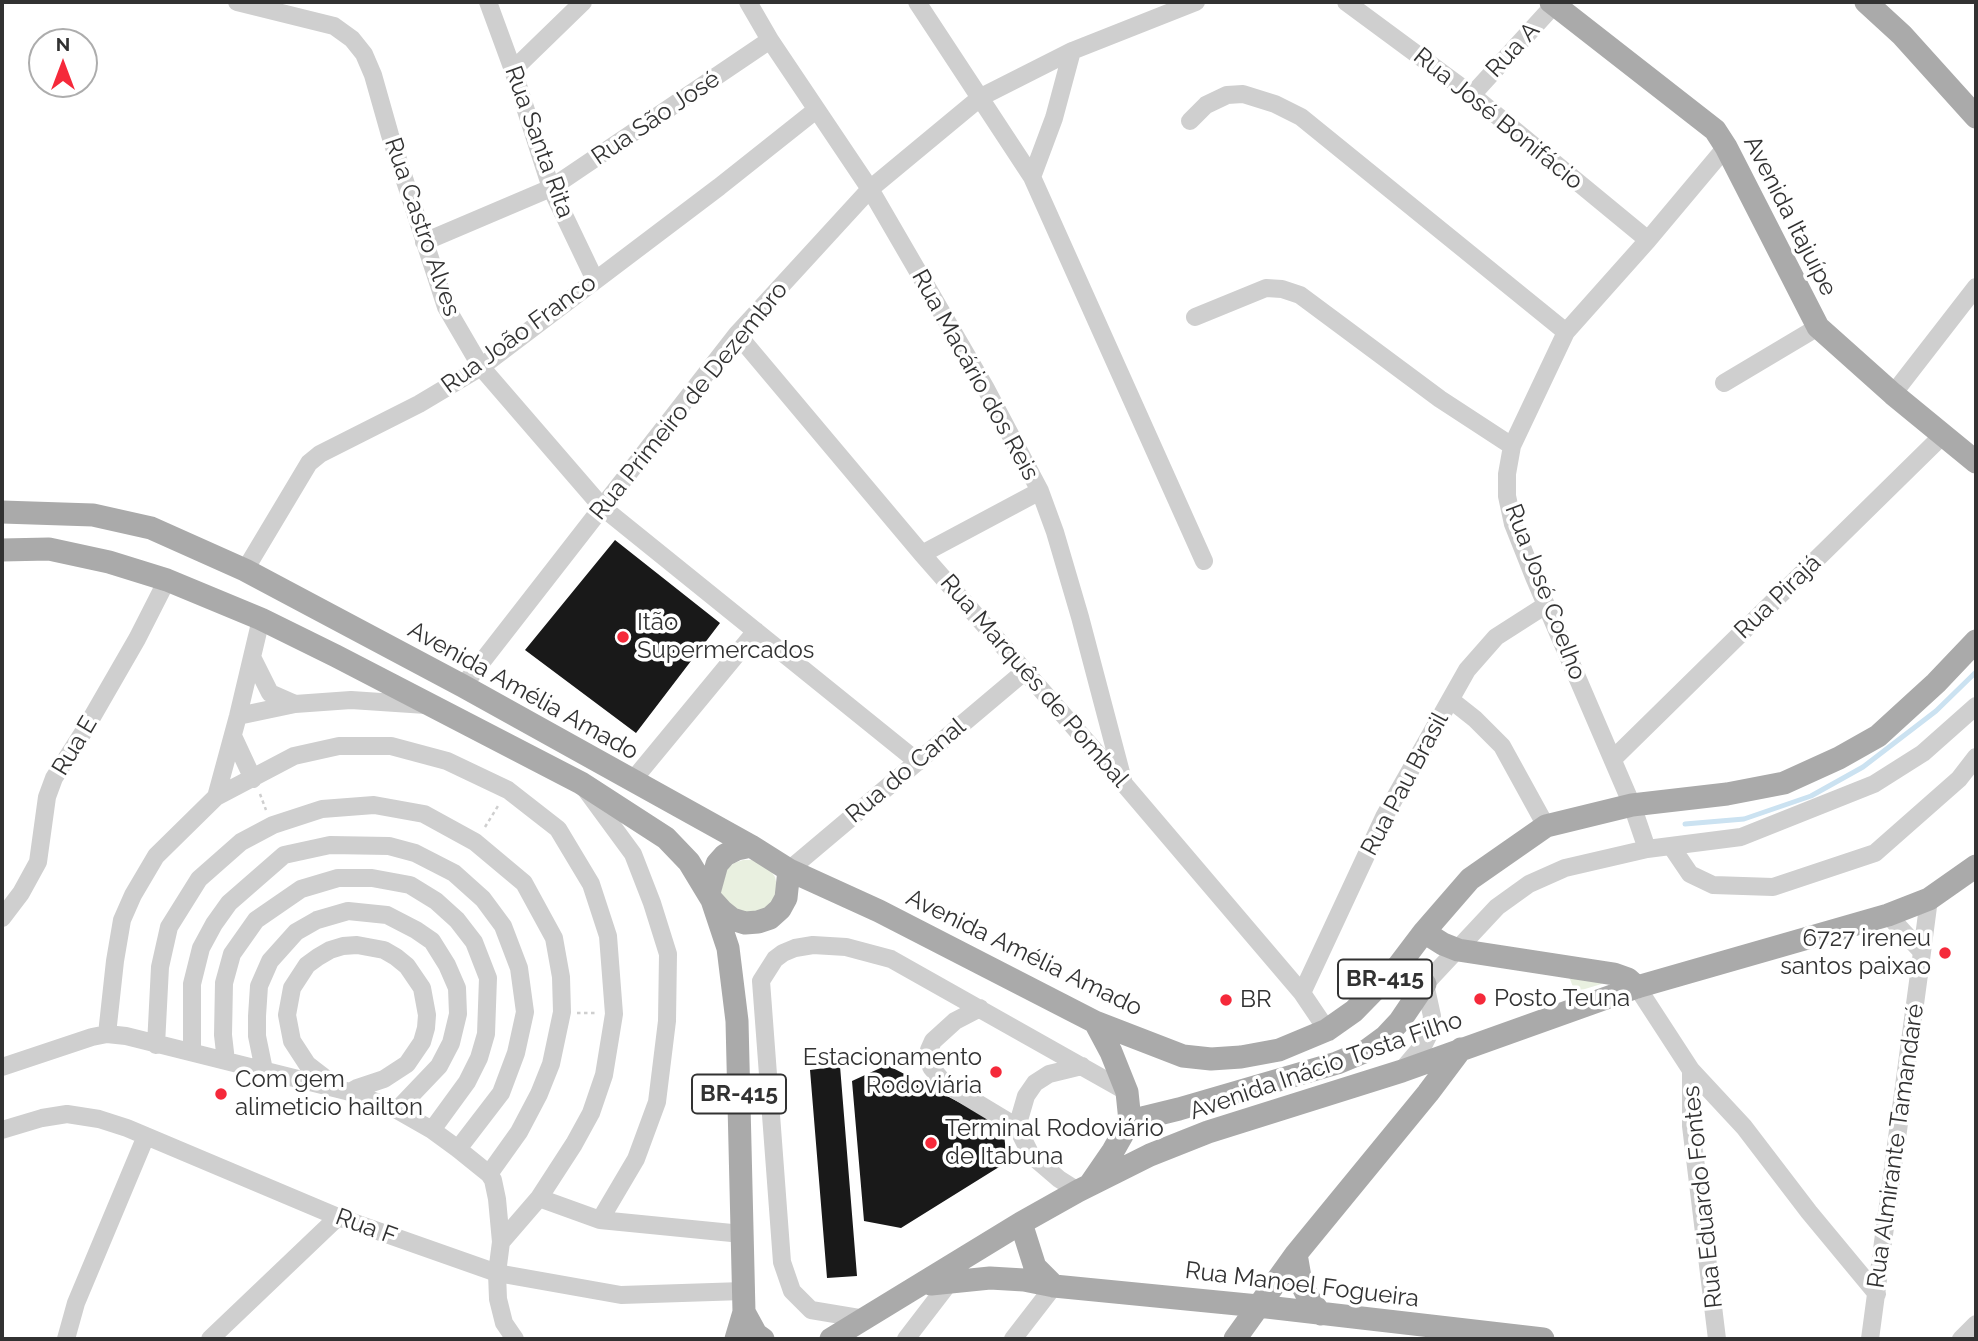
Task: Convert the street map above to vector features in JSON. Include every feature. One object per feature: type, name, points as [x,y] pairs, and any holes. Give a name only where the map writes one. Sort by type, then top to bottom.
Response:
[{"type":"main road","points":[[1866,2],[1902,36],[1976,117]]},
{"type":"main road","name":"Avenida Itajuípe","points":[[1552,3],[1715,130],[1818,327],[1893,394],[1976,462]]},
{"type":"main road","name":"Avenida Amélia Amado","points":[[2,512],[93,515],[151,528],[244,570],[463,686],[751,846],[789,870],[879,911],[1095,1022],[1183,1056],[1211,1059],[1241,1058],[1279,1050],[1327,1030],[1354,1011],[1399,965],[1470,879],[1546,826],[1632,805],[1727,794],[1784,783],[1839,758],[1878,736],[1936,683],[1976,641]]},
{"type":"main road","points":[[2,550],[49,549],[108,562],[167,580],[261,619],[432,705],[581,783],[666,838],[689,862],[710,897],[732,919],[745,923],[770,918],[780,909],[786,898],[789,870]]},
{"type":"main road","points":[[710,897],[717,864],[725,855],[751,846]]},
{"type":"main road","name":"Avenida Inácio Tosta Filho","points":[[831,1339],[1021,1223],[1150,1155],[1208,1132],[1402,1071],[1637,987],[1888,915],[1929,899],[1976,866]]},
{"type":"main road","name":"BR-415","points":[[710,897],[728,948],[737,1021],[743,1302],[736,1339]]},
{"type":"main road","points":[[1424,932],[1458,950],[1614,974],[1628,979],[1637,987]]},
{"type":"main road","points":[[1129,1121],[1337,1063],[1366,1051],[1400,1021],[1425,984],[1411,969],[1399,965]]},
{"type":"main road","points":[[1083,1188],[1113,1151],[1129,1121],[1127,1092],[1095,1022]]},
{"type":"main road","points":[[1235,1339],[1296,1254],[1461,1049]]},
{"type":"main road","points":[[1021,1223],[1035,1267],[1054,1286]]},
{"type":"main road","points":[[1296,1254],[1301,1283],[1321,1314]]},
{"type":"main road","name":"Rua Manoel Fogueira","points":[[922,1285],[967,1279],[1024,1280],[1054,1286],[1258,1306],[1514,1338],[1543,1339]]},
{"type":"main road","points":[[743,1302],[756,1334],[763,1339]]},
{"type":"street","name":"Rua Castro Alves","points":[[237,2],[334,26],[352,38],[364,54],[446,307],[481,367],[602,507],[918,762]]},
{"type":"street","name":"Rua Santa Rita","points":[[488,2],[513,69],[551,188],[595,280]]},
{"type":"street","points":[[513,69],[583,2]]},
{"type":"street","name":"Rua Macário dos Reis","points":[[748,2],[770,40],[870,189],[985,387],[1040,491],[1077,605],[1124,784]]},
{"type":"street","points":[[917,2],[1032,177],[1204,561]]},
{"type":"street","name":"Rua Primeiro de Dezembro","points":[[463,686],[737,334],[870,189],[981,97],[1072,51],[1196,2]]},
{"type":"street","name":"Rua José Bonifácio","points":[[1346,2],[1472,95],[1648,240]]},
{"type":"street","name":"Rua A","points":[[1472,95],[1552,3]]},
{"type":"street","name":"Rua São José","points":[[424,242],[551,188],[770,40]]},
{"type":"street","points":[[1032,177],[1054,118],[1072,51]]},
{"type":"street","points":[[1190,121],[1206,105],[1227,95],[1242,94],[1275,104],[1301,117],[1566,332]]},
{"type":"street","name":"Rua João Franco","points":[[244,570],[309,463],[320,454],[419,404],[481,367],[816,110]]},
{"type":"street","name":"Rua José Coelho","points":[[1647,849],[1632,805],[1513,524],[1507,496],[1507,474],[1512,446],[1566,332],[1726,147]]},
{"type":"street","points":[[1893,394],[1976,287]]},
{"type":"street","points":[[1195,317],[1266,288],[1282,289],[1300,295],[1440,399],[1512,446]]},
{"type":"street","points":[[1724,383],[1818,327]]},
{"type":"street","name":"Rua Marquês de Pombal","points":[[737,334],[922,554],[1124,784],[1302,993],[1327,1030]]},
{"type":"street","name":"Rua Pirajá","points":[[1613,759],[1943,435]]},
{"type":"street","points":[[922,554],[1040,491]]},
{"type":"street","name":"Rua E","points":[[2,918],[21,893],[38,862],[47,797],[54,778],[130,651],[167,580]]},
{"type":"street","name":"Rua Pau Brasil","points":[[1302,993],[1384,817],[1467,670],[1496,637],[1546,605]]},
{"type":"street","points":[[216,797],[261,619]]},
{"type":"street","points":[[633,780],[756,631]]},
{"type":"street","points":[[253,657],[270,693],[295,704]]},
{"type":"street","name":"Rua do Canal","points":[[789,870],[1024,672]]},
{"type":"street","points":[[238,716],[295,704],[352,700],[432,705]]},
{"type":"street","points":[[1451,700],[1502,746],[1546,826]]},
{"type":"street","name":"BR-415","points":[[1402,1071],[1424,1044],[1430,1032],[1432,1016],[1425,984],[1497,907],[1529,884],[1565,868],[1647,849],[1741,837],[1874,784],[1923,753],[1976,706]]},
{"type":"street","points":[[233,736],[253,779]]},
{"type":"street","points":[[107,1034],[122,920],[133,895],[156,856],[216,797],[294,756],[339,746],[391,746],[447,761],[508,790],[558,829],[591,884],[608,936],[614,1014],[604,1075],[591,1113],[539,1198],[501,1241]]},
{"type":"street","points":[[1671,846],[1689,874],[1713,885],[1773,887],[1875,853],[1959,779],[1976,757]]},
{"type":"street","points":[[581,783],[633,854],[668,954],[667,1021],[657,1102],[636,1159],[600,1220]]},
{"type":"street","points":[[156,1045],[160,967],[169,927],[199,879],[241,842],[272,825],[322,809],[374,805],[424,814],[475,842],[524,883],[554,938],[561,977],[562,1012],[551,1064],[519,1132],[489,1174]]},
{"type":"street","points":[[192,1052],[192,985],[198,960],[201,948],[214,924],[229,903],[284,855],[330,845],[388,846],[415,853],[453,873],[483,898],[503,926],[519,968],[525,1012],[516,1053],[501,1093],[458,1149]]},
{"type":"street","points":[[226,1061],[223,1035],[224,983],[232,954],[256,920],[301,889],[338,878],[372,878],[410,885],[436,901],[457,920],[474,942],[488,978],[486,1034],[479,1058],[467,1082],[432,1130]]},
{"type":"street","name":"Rua Almirante Tamandaré","points":[[1870,1339],[1929,899]]},
{"type":"street","points":[[264,1070],[257,1036],[257,1016],[259,986],[270,961],[296,932],[317,920],[348,911],[387,915],[432,941],[457,988],[458,1014],[451,1043],[439,1066],[397,1110]]},
{"type":"street","points":[[1888,915],[1922,952]]},
{"type":"street","points":[[865,1319],[811,1310],[792,1291],[782,1262],[761,981],[775,958],[796,948],[813,945],[846,947],[891,959],[1127,1092]]},
{"type":"street","points":[[343,946],[371,946],[396,957],[415,976],[426,1001],[426,1028],[422,1042],[407,1064],[384,1079],[342,1090],[307,1064],[292,1041],[287,1015],[288,1001],[299,976],[318,957],[343,946]]},
{"type":"street","name":"Rua Eduardo Fontes","points":[[1637,987],[1691,1070],[1691,1126],[1717,1339]]},
{"type":"street","points":[[980,1008],[955,1021],[933,1041],[929,1050],[931,1067],[944,1083],[1017,1127],[1031,1155],[1059,1179],[1083,1188]]},
{"type":"street","points":[[2,1067],[92,1037],[107,1034],[126,1036],[342,1090],[397,1110],[432,1130],[489,1174],[495,1187],[501,1241],[497,1273],[498,1299],[504,1323],[515,1339]]},
{"type":"street","points":[[1017,1127],[1026,1096],[1035,1083],[1049,1074],[1082,1066]]},
{"type":"street","points":[[1691,1070],[1744,1127],[1808,1212],[1877,1294]]},
{"type":"street","points":[[1402,1071],[1417,1072],[1425,1076],[1428,1080],[1428,1093]]},
{"type":"street","name":"Rua F","points":[[2,1130],[67,1114],[99,1119],[146,1136],[338,1217],[497,1273],[621,1295],[743,1302]]},
{"type":"street","points":[[66,1339],[76,1303],[146,1136]]},
{"type":"street","points":[[539,1198],[600,1220],[742,1234]]},
{"type":"street","points":[[210,1339],[338,1217]]},
{"type":"street","points":[[906,1339],[948,1283]]},
{"type":"street","points":[[1013,1339],[1054,1286]]},
{"type":"green space","points":[[743,860],[752,860],[769,868],[775,877],[776,896],[764,911],[738,914],[720,895],[727,869]]},
{"type":"green space","points":[[1568,974],[1618,979],[1575,992]]},
{"type":"building","name":"Itão Supermercados","points":[[615,540],[720,623],[636,733],[525,650]]},
{"type":"building","name":"Terminal Rodoviário de Itabuna","points":[[887,1065],[1003,1125],[1007,1162],[901,1228],[864,1221],[852,1081]]},
{"type":"building","points":[[840,1066],[857,1276],[827,1278],[810,1070]]},
{"type":"waterway","points":[[1685,824],[1744,819],[1811,796],[1863,767],[1936,711],[1976,672]]},
{"type":"place","name":"Itão Supermercados","points":[[623,637]]},
{"type":"place","name":"6727 ireneu santos paixao","points":[[1945,953]]},
{"type":"place","name":"Posto Teuna","points":[[1480,999]]},
{"type":"place","name":"BR","points":[[1226,1000]]},
{"type":"place","name":"Estacionamento Rodoviária","points":[[996,1072]]},
{"type":"place","name":"Com gem alimeticio hailton","points":[[221,1094]]},
{"type":"place","name":"Terminal Rodoviário de Itabuna","points":[[931,1143]]}]
